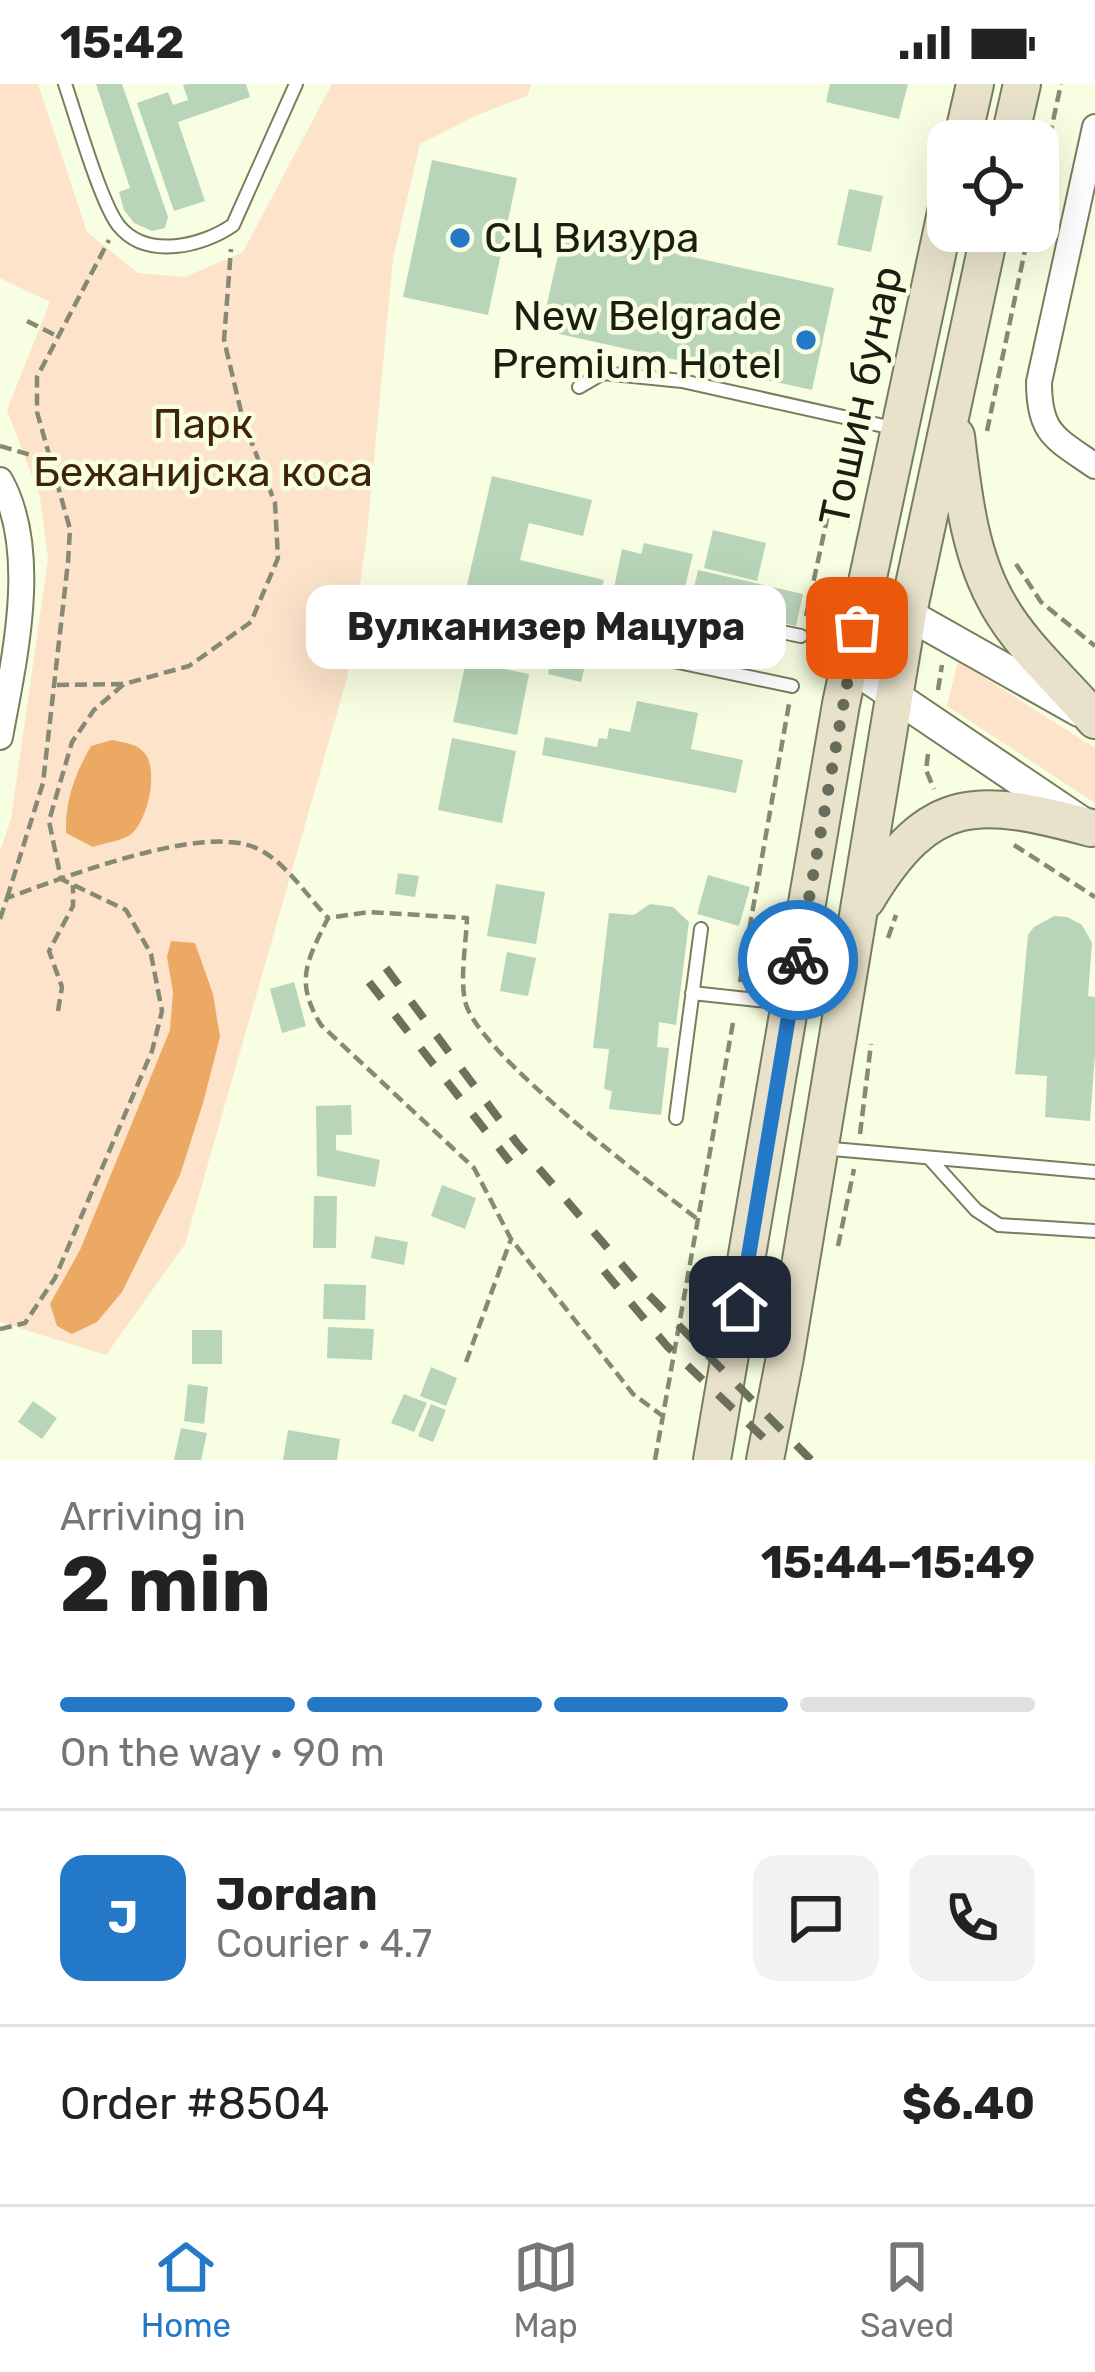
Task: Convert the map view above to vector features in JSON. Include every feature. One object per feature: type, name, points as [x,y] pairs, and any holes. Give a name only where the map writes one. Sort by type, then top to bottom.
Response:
[{"type":"main road","points":[[967,120],[975,84]]},
{"type":"main road","points":[[1014,120],[1022,84]]},
{"type":"main road","name":"Тошин бунар","points":[[712,1460],[849,665],[937,252]]},
{"type":"main road","points":[[764,1460],[908,613],[986,252]]},
{"type":"main road","points":[[952,411],[982,572],[1019,635],[1095,720]]},
{"type":"main road","points":[[858,914],[914,834],[946,815],[1006,808],[1093,829]]},
{"type":"street","points":[[1095,127],[1039,382],[1039,409],[1048,433],[1095,466]]},
{"type":"street","points":[[0,480],[11,500],[20,545],[14,653],[0,737]]},
{"type":"street","points":[[865,590],[1095,720]]},
{"type":"street","points":[[849,665],[1093,829]]},
{"type":"lane","points":[[65,84],[117,224],[146,241],[183,247],[218,236],[233,225],[296,84]]},
{"type":"lane","points":[[579,387],[603,373],[682,381],[900,430]]},
{"type":"lane","points":[[792,686],[602,646],[612,597],[801,636]]},
{"type":"lane","points":[[676,1118],[700,929]]},
{"type":"lane","points":[[692,993],[791,1004]]},
{"type":"lane","points":[[819,1148],[1095,1172]]},
{"type":"lane","points":[[930,1159],[976,1210],[999,1225],[1095,1231]]},
{"type":"path","points":[[1053,120],[1061,84]]},
{"type":"path","points":[[0,919],[43,783],[70,530],[49,460],[35,393],[37,377],[117,224]]},
{"type":"path","points":[[55,685],[124,684],[189,666],[251,622],[278,558],[275,503],[243,419],[224,340],[233,225]]},
{"type":"path","points":[[987,430],[1025,252]]},
{"type":"path","points":[[27,321],[57,336]]},
{"type":"path","points":[[0,446],[49,460]]},
{"type":"path","points":[[829,510],[841,516]]},
{"type":"path","points":[[1013,559],[1041,602],[1095,646]]},
{"type":"path","points":[[926,770],[946,634]]},
{"type":"path","points":[[61,879],[50,821],[72,742],[94,710],[124,684]]},
{"type":"path","points":[[1006,840],[1095,897]]},
{"type":"path","points":[[7,898],[194,842],[234,841],[271,857],[328,918]]},
{"type":"path","points":[[0,1329],[25,1323],[55,1278],[152,1051],[163,1011],[151,954],[126,910],[61,879]]},
{"type":"path","points":[[58,1011],[62,987],[49,951],[73,906],[73,885]]},
{"type":"path","points":[[328,918],[369,912],[466,918],[465,1004],[486,1035],[591,1138],[700,1221]]},
{"type":"path","points":[[328,918],[304,978],[309,1005],[321,1025],[474,1168],[511,1239],[633,1394],[664,1417]]},
{"type":"path","points":[[466,1362],[511,1239]]},
{"type":"green space","name":"Парк Бежанијска коса","points":[[0,84],[38,84],[87,232],[138,273],[185,277],[243,252],[332,84],[532,84],[527,96],[420,144],[393,258],[367,534],[347,678],[185,1244],[106,1355],[0,1322],[0,851],[11,819],[48,559],[40,497],[7,410],[50,302],[0,278]]},
{"type":"green space","points":[[958,661],[1095,748],[1095,803],[947,706]]},
{"type":"shaded area","points":[[112,740],[135,746],[146,755],[151,773],[149,796],[142,819],[130,835],[93,847],[66,833],[67,809],[91,746]]},
{"type":"shaded area","points":[[171,941],[195,943],[213,994],[220,1037],[180,1175],[122,1292],[97,1322],[72,1334],[57,1326],[50,1304],[80,1250],[170,1030],[173,992],[167,957]]},
{"type":"building","points":[[96,84],[122,84],[168,217],[165,228],[152,231],[134,223],[124,210],[119,192],[130,188]]},
{"type":"building","points":[[246,84],[250,97],[178,122],[205,201],[174,211],[137,103],[168,92],[173,105],[188,100],[183,85]]},
{"type":"building","points":[[830,84],[908,84],[899,119],[826,102]]},
{"type":"building","name":"СЦ Визура","points":[[432,160],[517,178],[488,315],[403,297]]},
{"type":"building","points":[[849,189],[883,196],[871,252],[837,245]]},
{"type":"building","points":[[564,229],[834,288],[812,390],[541,330]]},
{"type":"building","points":[[492,476],[592,500],[583,536],[529,523],[520,560],[604,580],[595,615],[467,585]]},
{"type":"building","points":[[713,530],[766,543],[757,581],[704,568]]},
{"type":"building","points":[[644,543],[693,554],[681,604],[614,588],[622,549],[641,554]]},
{"type":"building","points":[[698,570],[803,594],[796,626],[691,602]]},
{"type":"building","points":[[562,616],[595,623],[581,682],[548,674]]},
{"type":"building","points":[[466,661],[529,674],[517,735],[453,722]]},
{"type":"building","points":[[637,701],[698,713],[691,749],[743,760],[736,793],[542,755],[545,737],[597,747],[599,738],[607,739],[609,728],[630,732]]},
{"type":"building","points":[[452,738],[516,751],[502,823],[438,810]]},
{"type":"building","points":[[398,873],[419,876],[415,897],[395,894]]},
{"type":"building","points":[[708,875],[750,887],[739,926],[697,914]]},
{"type":"building","points":[[496,884],[545,892],[536,944],[487,936]]},
{"type":"building","points":[[650,904],[673,907],[689,922],[676,1025],[659,1022],[657,1047],[669,1048],[661,1115],[609,1109],[612,1091],[604,1089],[609,1049],[593,1048],[609,913],[634,915]]},
{"type":"building","points":[[1054,916],[1082,925],[1092,943],[1088,996],[1095,997],[1095,1054],[1090,1121],[1045,1117],[1047,1076],[1015,1074],[1028,935]]},
{"type":"building","points":[[507,952],[536,958],[528,996],[500,991]]},
{"type":"building","points":[[294,982],[306,1026],[282,1033],[270,989]]},
{"type":"building","points":[[351,1105],[352,1135],[336,1135],[336,1150],[380,1160],[375,1187],[317,1176],[316,1106]]},
{"type":"building","points":[[442,1185],[476,1198],[465,1229],[431,1216]]},
{"type":"building","points":[[314,1196],[337,1196],[336,1248],[313,1248]]},
{"type":"building","points":[[375,1236],[408,1242],[404,1265],[371,1258]]},
{"type":"building","points":[[324,1284],[366,1285],[365,1320],[323,1319]]},
{"type":"building","points":[[328,1327],[374,1329],[372,1360],[327,1358]]},
{"type":"building","points":[[192,1330],[222,1330],[222,1364],[192,1364]]},
{"type":"building","points":[[431,1367],[457,1378],[446,1406],[420,1396]]},
{"type":"building","points":[[188,1384],[208,1387],[204,1424],[184,1421]]},
{"type":"building","points":[[404,1394],[427,1403],[414,1432],[391,1423]]},
{"type":"building","points":[[33,1401],[57,1418],[42,1439],[18,1422]]},
{"type":"building","points":[[431,1404],[446,1410],[433,1442],[418,1436]]},
{"type":"building","points":[[181,1428],[207,1433],[201,1460],[174,1460]]},
{"type":"building","points":[[288,1430],[340,1439],[337,1460],[283,1460]]},
{"type":"railway","points":[[386,968],[517,1143],[642,1288],[811,1460]]},
{"type":"railway","points":[[369,982],[510,1162]]},
{"type":"railway","points":[[604,1271],[667,1346],[770,1444]]},
{"type":"way so far","points":[[798,960],[857,628]]},
{"type":"place","name":"СЦ Визура","points":[[460,238]]},
{"type":"place","name":"New Belgrade Premium Hotel","points":[[806,340]]},
{"type":"place","name":"Вулканизер Мацура","points":[[857,628]]},
{"type":"route","points":[[740,1307],[798,960]]}]
